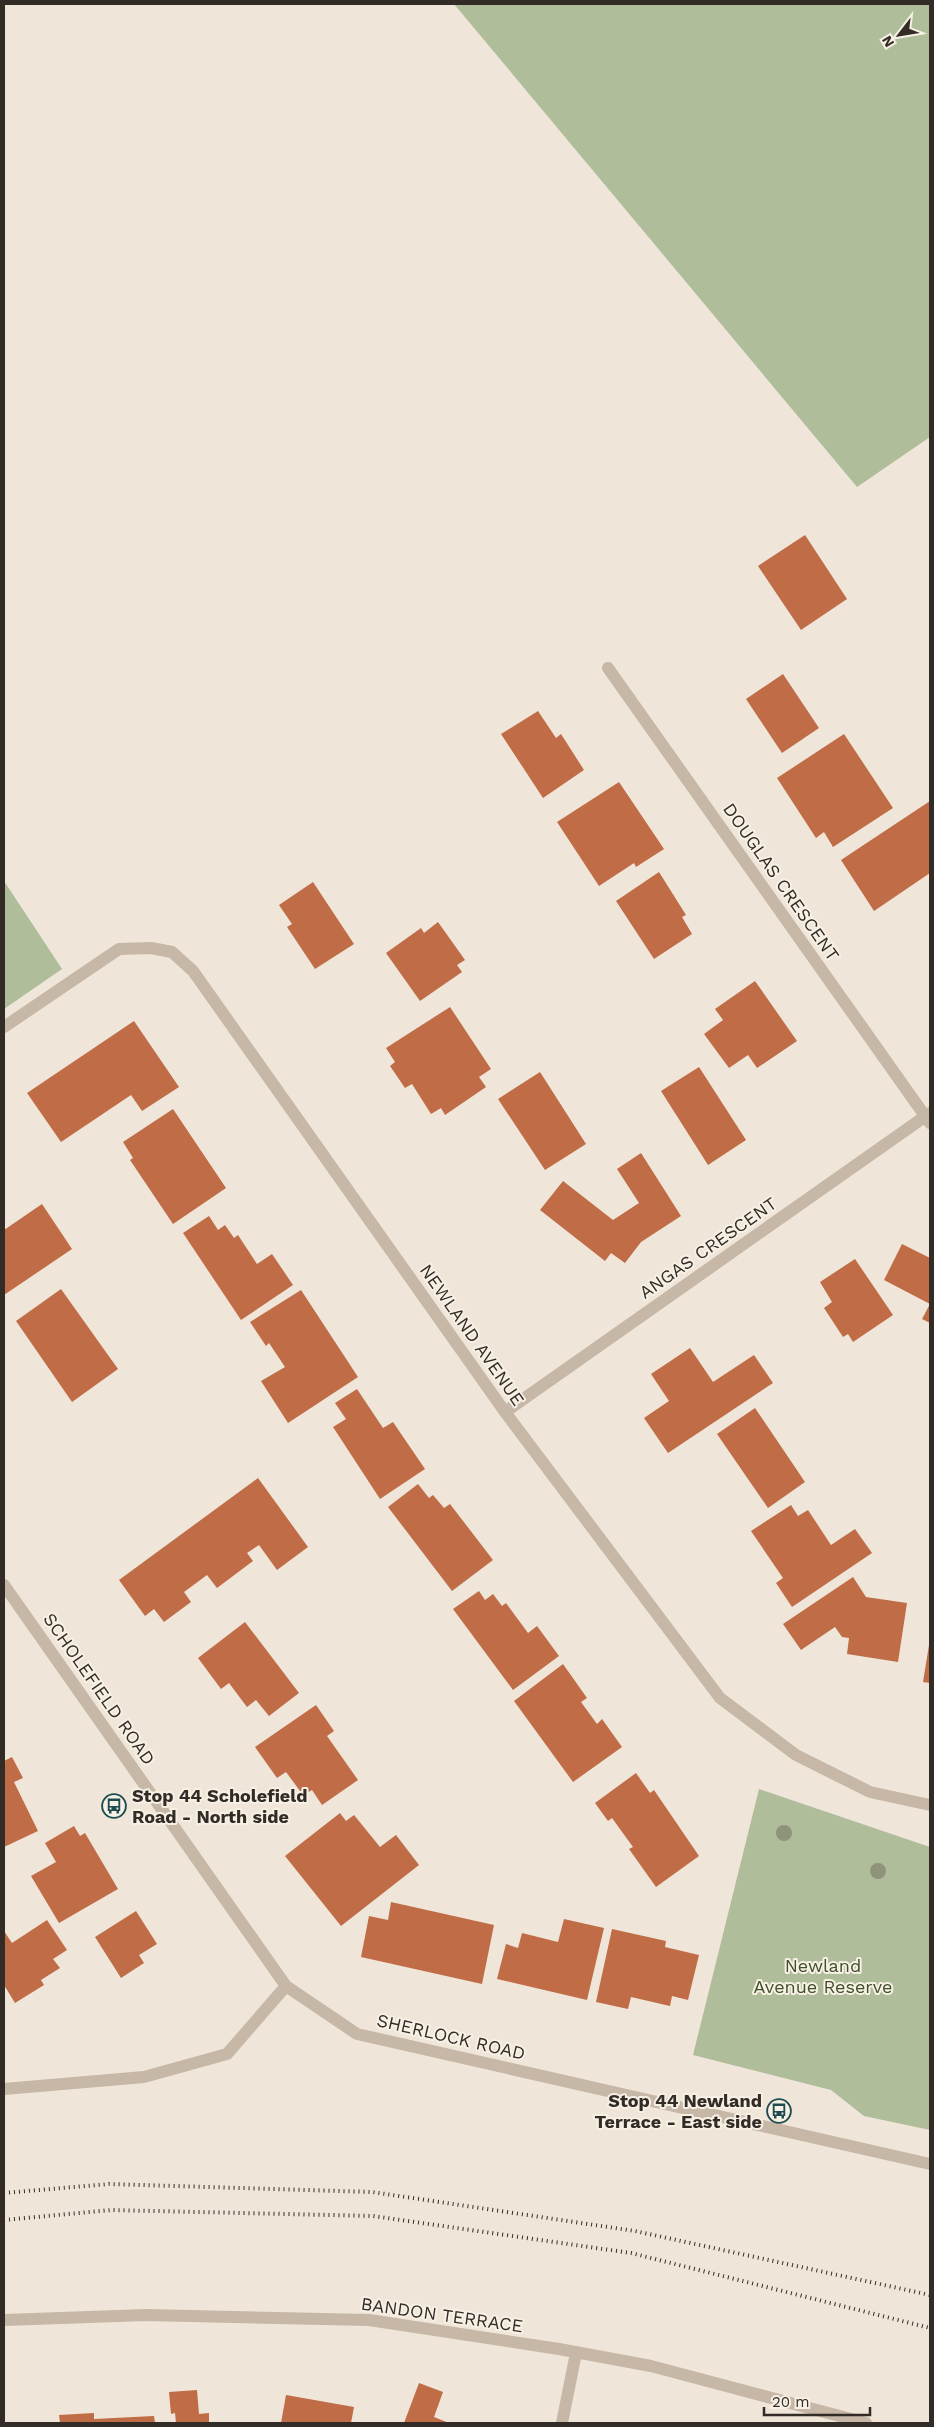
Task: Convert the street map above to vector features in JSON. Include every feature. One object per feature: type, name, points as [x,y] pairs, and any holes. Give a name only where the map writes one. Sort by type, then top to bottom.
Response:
[{"type":"street","name":"DOUGLAS CRESCENT","points":[[608,668],[929,1118]]},
{"type":"street","name":"NEWLAND AVENUE","points":[[4,1028],[119,949],[151,948],[172,952],[193,971],[505,1412],[720,1698],[796,1755],[870,1792],[930,1806]]},
{"type":"street","name":"ANGAS CRESCENT","points":[[505,1412],[929,1118]]},
{"type":"street","name":"SCHOLEFIELD ROAD","points":[[4,1585],[286,1986]]},
{"type":"street","points":[[4,2089],[144,2077],[227,2054],[286,1986]]},
{"type":"street","name":"SHERLOCK ROAD","points":[[286,1986],[357,2034],[930,2164]]},
{"type":"street","name":"BANDON TERRACE","points":[[4,2320],[146,2315],[369,2320],[651,2366],[866,2423]]},
{"type":"street","points":[[562,2423],[576,2353]]},
{"type":"green space","points":[[454,4],[930,4],[930,437],[857,487]]},
{"type":"green space","points":[[4,881],[62,969],[4,1009]]},
{"type":"green space","name":"Newland Avenue Reserve","points":[[759,1789],[930,1847],[930,2130],[864,2116],[831,2090],[693,2055]]},
{"type":"building","points":[[805,535],[847,599],[801,630],[758,566]]},
{"type":"building","points":[[783,674],[819,728],[782,753],[746,699]]},
{"type":"building","points":[[538,711],[556,738],[561,734],[584,770],[543,798],[501,734]]},
{"type":"building","points":[[844,734],[893,808],[833,847],[824,832],[816,838],[777,778]]},
{"type":"building","points":[[619,782],[664,849],[636,867],[634,863],[599,886],[557,822]]},
{"type":"building","points":[[930,801],[930,873],[874,911],[841,860]]},
{"type":"building","points":[[659,872],[686,915],[682,917],[692,934],[654,959],[616,901]]},
{"type":"building","points":[[313,882],[354,944],[315,969],[287,927],[292,924],[279,905]]},
{"type":"building","points":[[438,922],[465,960],[457,965],[462,972],[420,1001],[386,953],[421,928],[424,933]]},
{"type":"building","points":[[755,981],[797,1041],[757,1068],[748,1055],[729,1068],[704,1034],[723,1020],[715,1009]]},
{"type":"building","points":[[450,1007],[491,1069],[479,1077],[486,1087],[445,1115],[441,1108],[431,1114],[412,1084],[405,1088],[390,1066],[395,1062],[386,1048]]},
{"type":"building","points":[[134,1021],[179,1087],[142,1111],[131,1095],[61,1142],[27,1093]]},
{"type":"building","points":[[699,1067],[746,1140],[708,1165],[661,1091]]},
{"type":"building","points":[[540,1072],[586,1144],[545,1170],[498,1099]]},
{"type":"building","points":[[173,1109],[226,1188],[173,1224],[130,1160],[133,1158],[123,1142]]},
{"type":"building","points":[[641,1153],[681,1216],[641,1242],[625,1263],[611,1253],[605,1261],[540,1210],[563,1181],[613,1220],[639,1203],[617,1169]]},
{"type":"building","points":[[42,1204],[72,1249],[4,1295],[4,1230]]},
{"type":"building","points":[[209,1216],[218,1230],[225,1225],[234,1238],[238,1235],[257,1264],[272,1254],[293,1285],[241,1320],[183,1233]]},
{"type":"building","points":[[902,1244],[930,1258],[930,1304],[884,1280]]},
{"type":"building","points":[[855,1259],[893,1315],[853,1342],[848,1334],[843,1337],[824,1308],[832,1302],[820,1282]]},
{"type":"building","points":[[61,1289],[118,1369],[72,1402],[16,1321]]},
{"type":"building","points":[[301,1290],[358,1377],[288,1423],[261,1381],[285,1367],[269,1343],[266,1346],[250,1322]]},
{"type":"building","points":[[930,1304],[930,1323],[922,1319]]},
{"type":"building","points":[[690,1348],[713,1382],[754,1355],[773,1383],[668,1453],[644,1418],[669,1401],[651,1374]]},
{"type":"building","points":[[357,1389],[383,1428],[393,1422],[425,1469],[380,1499],[333,1427],[346,1419],[335,1403]]},
{"type":"building","points":[[755,1408],[805,1482],[768,1508],[717,1434]]},
{"type":"building","points":[[258,1478],[308,1547],[277,1570],[259,1545],[247,1553],[253,1561],[217,1588],[207,1575],[184,1592],[191,1602],[164,1622],[154,1609],[145,1616],[119,1580]]},
{"type":"building","points":[[418,1484],[429,1498],[433,1495],[444,1508],[450,1504],[493,1560],[452,1591],[388,1507]]},
{"type":"building","points":[[791,1505],[798,1516],[808,1510],[831,1545],[855,1529],[872,1553],[792,1607],[776,1583],[783,1578],[751,1531]]},
{"type":"building","points":[[853,1577],[866,1597],[907,1603],[898,1662],[847,1654],[849,1638],[842,1637],[835,1627],[801,1650],[783,1624]]},
{"type":"building","points":[[479,1591],[485,1600],[493,1594],[502,1606],[506,1603],[528,1633],[537,1626],[559,1656],[513,1690],[453,1609]]},
{"type":"building","points":[[245,1622],[299,1693],[269,1716],[256,1700],[247,1707],[229,1683],[221,1689],[198,1658]]},
{"type":"building","points":[[930,1645],[930,1683],[923,1682]]},
{"type":"building","points":[[563,1664],[587,1698],[581,1702],[597,1724],[602,1719],[622,1747],[573,1782],[514,1701]]},
{"type":"building","points":[[316,1705],[334,1731],[327,1736],[358,1780],[322,1805],[312,1790],[303,1795],[286,1772],[277,1778],[255,1747]]},
{"type":"building","points":[[12,1757],[23,1778],[14,1782],[38,1831],[4,1847],[4,1761]]},
{"type":"building","points":[[636,1773],[650,1793],[654,1790],[699,1856],[656,1887],[629,1849],[633,1847],[612,1818],[608,1821],[595,1803]]},
{"type":"building","points":[[340,1813],[346,1821],[354,1815],[380,1847],[396,1835],[419,1865],[341,1926],[285,1856]]},
{"type":"building","points":[[74,1826],[80,1836],[85,1833],[118,1889],[59,1923],[31,1876],[56,1862],[45,1843]]},
{"type":"building","points":[[391,1902],[494,1925],[482,1984],[361,1957],[369,1916],[388,1920]]},
{"type":"building","points":[[136,1911],[157,1944],[139,1955],[144,1963],[121,1978],[95,1937]]},
{"type":"building","points":[[564,1919],[604,1928],[587,2000],[497,1979],[506,1944],[518,1948],[522,1933],[558,1942]]},
{"type":"building","points":[[47,1920],[67,1950],[53,1959],[60,1968],[41,1980],[44,1985],[15,2003],[4,1985],[4,1931],[12,1943]]},
{"type":"building","points":[[612,1929],[666,1941],[665,1947],[699,1955],[688,2000],[672,1996],[670,2006],[631,1997],[628,2009],[596,2002]]},
{"type":"building","points":[[419,2383],[443,2392],[434,2417],[449,2423],[404,2423]]},
{"type":"building","points":[[197,2390],[199,2414],[209,2413],[209,2423],[176,2423],[175,2413],[171,2414],[169,2392]]},
{"type":"building","points":[[286,2395],[354,2407],[351,2423],[281,2423]]},
{"type":"building","points":[[94,2413],[94,2419],[154,2416],[155,2423],[60,2423],[59,2415]]},
{"type":"railway","points":[[4,2193],[109,2184],[372,2192],[635,2231],[930,2295]]},
{"type":"railway","points":[[4,2220],[111,2210],[373,2216],[631,2253],[930,2328]]},
{"type":"place","name":"Stop 44 Scholefield Road - North side","points":[[114,1806]]},
{"type":"place","name":"Stop 44 Newland Terrace - East side","points":[[779,2111]]}]
